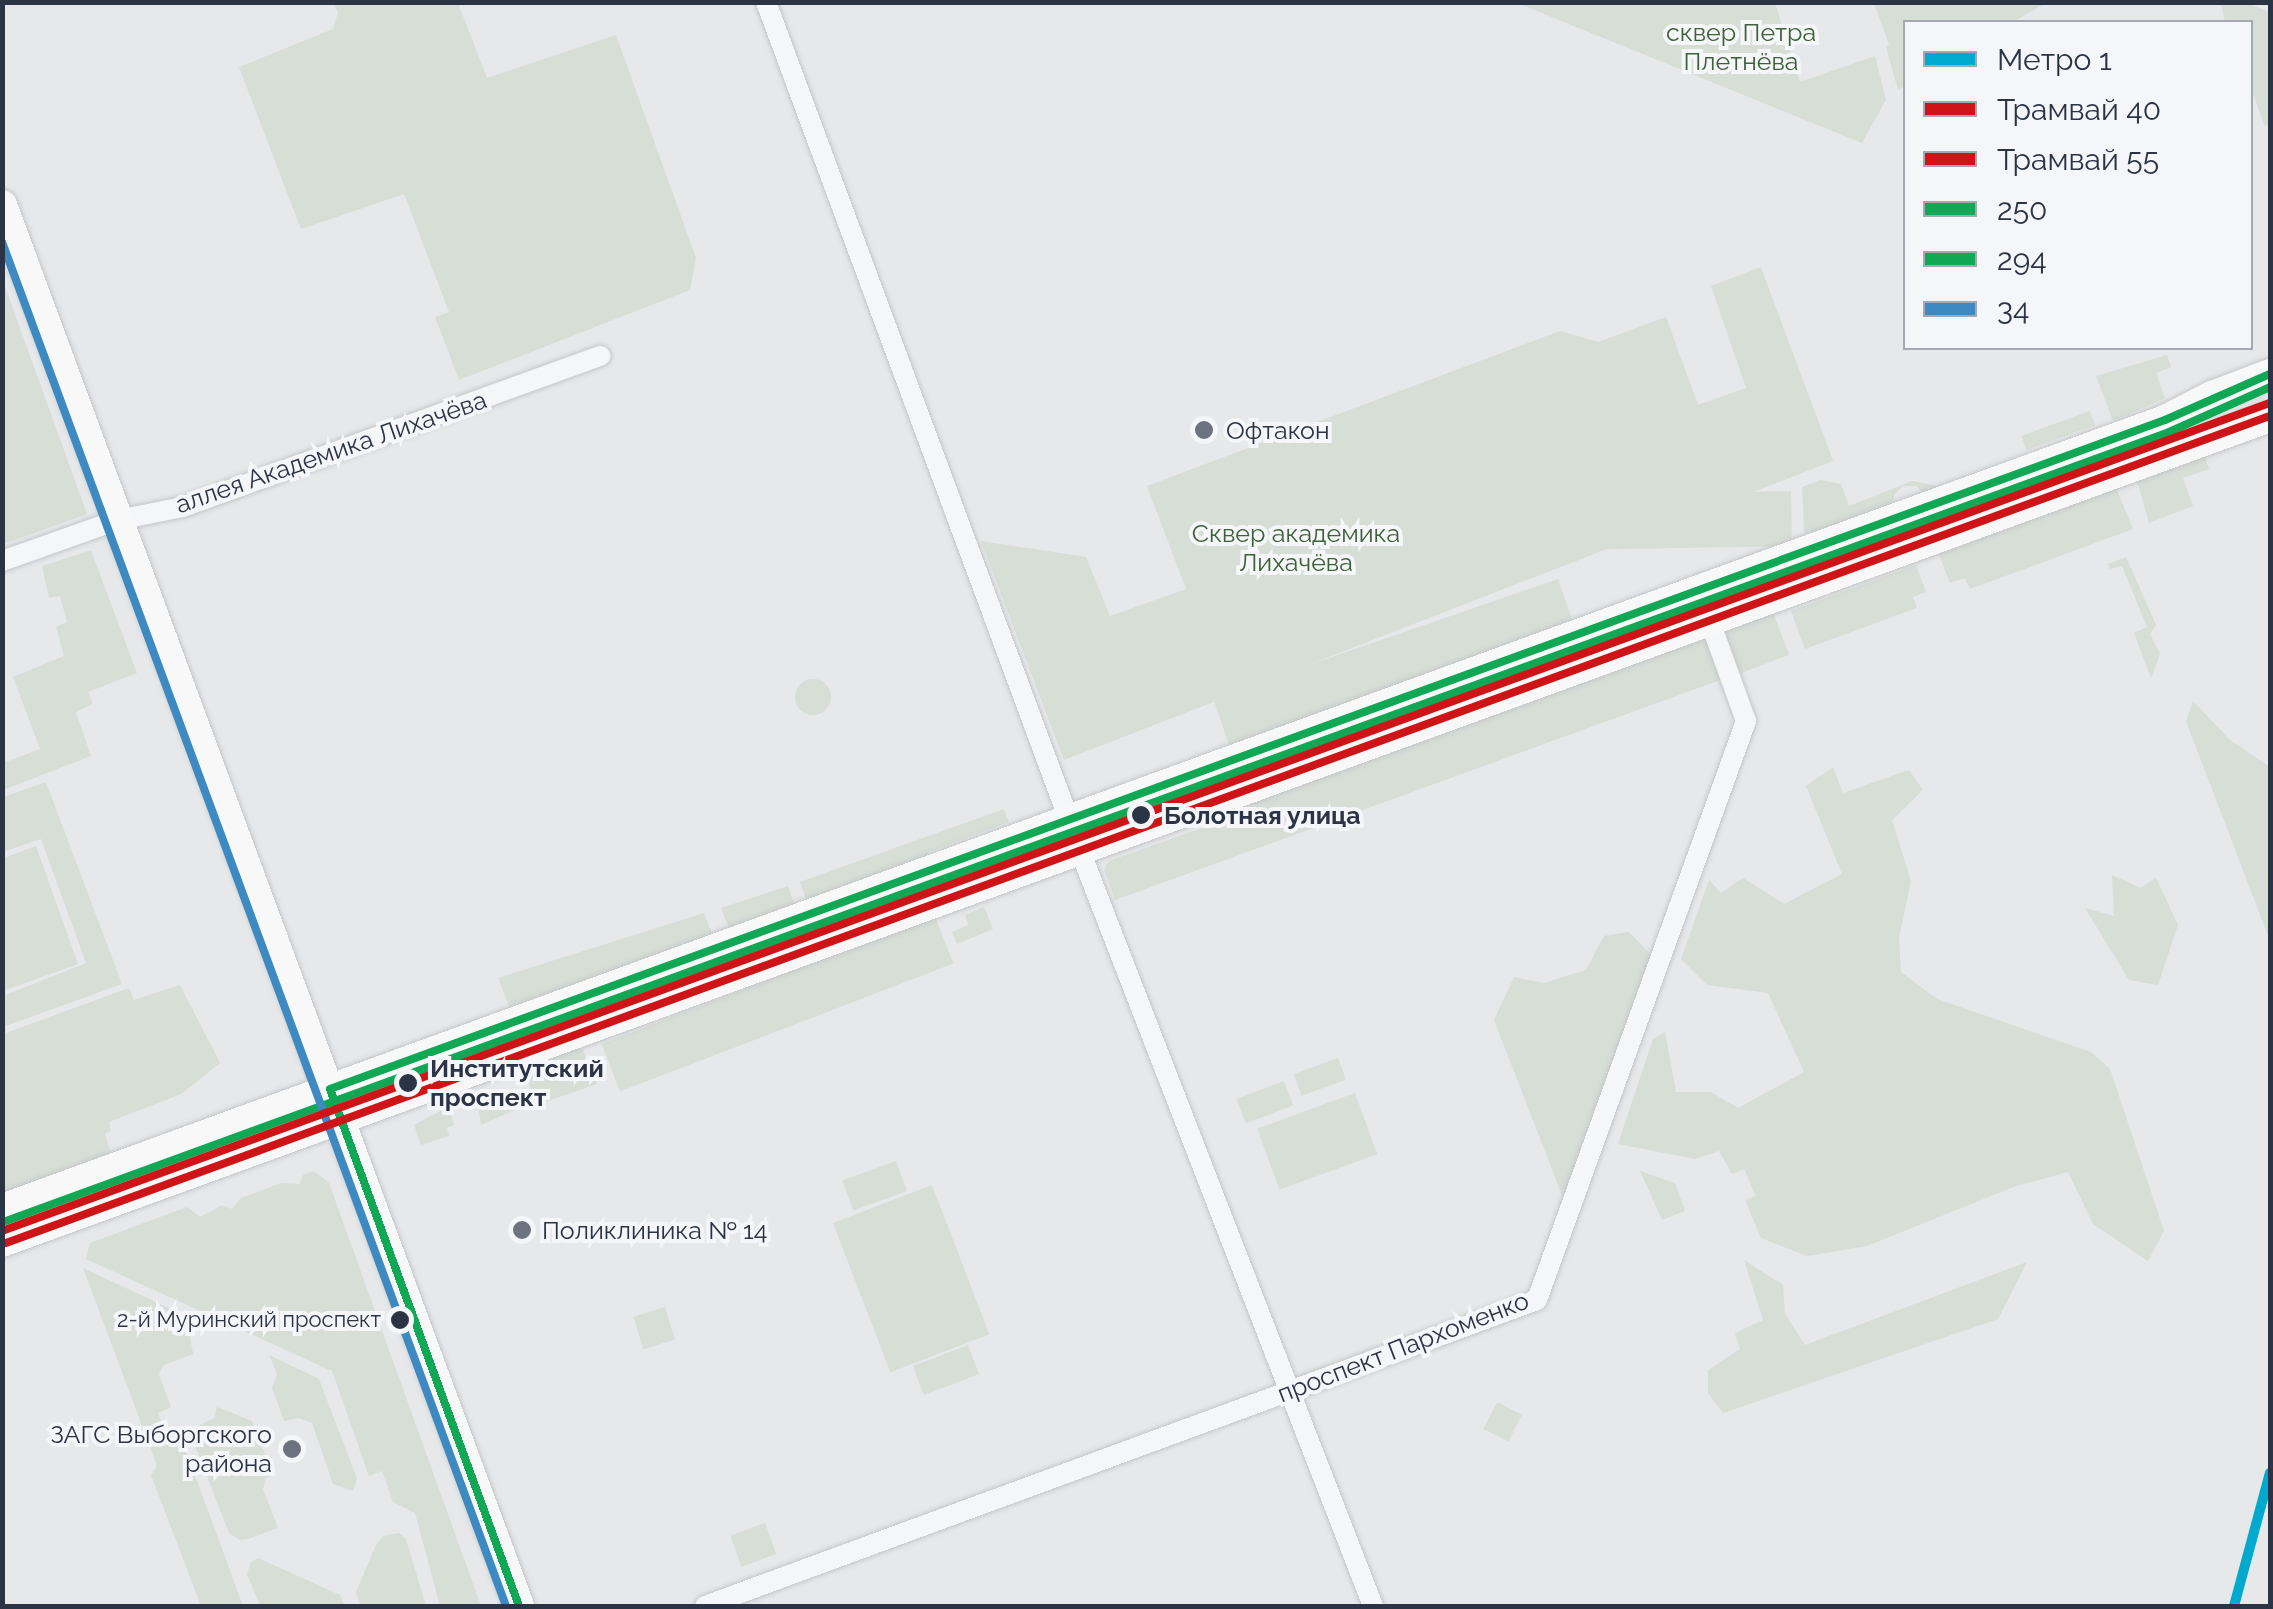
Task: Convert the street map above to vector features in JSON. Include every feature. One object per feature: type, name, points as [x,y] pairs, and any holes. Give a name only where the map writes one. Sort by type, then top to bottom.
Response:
[{"type":"main road","points":[[2,206],[520,1606]]},
{"type":"main road","points":[[2,1209],[336,1103],[1074,833],[2110,440],[2270,374]]},
{"type":"main road","points":[[1074,833],[1709,619],[2270,418]]},
{"type":"main road","points":[[2,1242],[336,1103]]},
{"type":"street","points":[[766,2],[1074,833],[1374,1606]]},
{"type":"street","name":"аллея Академика Лихачёва","points":[[2,561],[118,520],[183,507],[601,356]]},
{"type":"street","name":"проспект Пархоменко","points":[[705,1606],[1537,1300],[1746,720],[1709,619]]},
{"type":"green space","points":[[334,3],[458,3],[487,78],[616,35],[696,258],[690,290],[459,380],[435,317],[449,312],[404,194],[301,229],[239,67],[333,29],[338,13]]},
{"type":"green space","name":"сквер Петра Плетнёва","points":[[1517,3],[1775,3],[1800,82],[1875,56],[1886,100],[1862,143]]},
{"type":"green space","points":[[1874,3],[2046,3],[2016,20],[1903,20],[1903,87],[1898,90],[1886,47],[1889,44]]},
{"type":"green space","points":[[2221,3],[2246,3],[2270,12],[2270,124],[2265,126],[2253,94],[2253,20],[2225,20]]},
{"type":"green space","name":"Сквер академика Лихачёва","points":[[1761,267],[1833,461],[1064,760],[981,541],[1086,557],[1110,616],[1186,589],[1147,486],[1560,331],[1598,342],[1666,317],[1698,405],[1746,388],[1711,286]]},
{"type":"green space","points":[[3,281],[87,514],[2,544]]},
{"type":"green space","points":[[2167,355],[2171,367],[2156,373],[2165,398],[2113,421],[2096,376]]},
{"type":"green space","points":[[2090,411],[2095,425],[2027,450],[2021,436]]},
{"type":"green space","points":[[2205,457],[2209,469],[2183,478],[2193,506],[2149,523],[2136,477],[2184,459]]},
{"type":"green space","points":[[1820,480],[1841,484],[1849,506],[1912,481],[1946,488],[1925,495],[1916,486],[1903,486],[1894,495],[1893,507],[1810,539],[1804,531],[1802,487]]},
{"type":"green space","points":[[2115,485],[2133,529],[1970,589],[1965,578],[1950,583],[1937,550]]},
{"type":"green space","points":[[1791,491],[1792,546],[1552,550],[1551,495]]},
{"type":"green space","points":[[91,550],[137,673],[88,692],[93,704],[76,712],[91,756],[3,790],[3,763],[40,749],[13,677],[64,656],[56,627],[67,622],[60,596],[49,598],[42,566]]},
{"type":"green space","points":[[2126,557],[2156,625],[2150,634],[2160,654],[2151,678],[2134,633],[2147,627],[2122,566],[2110,569],[2108,564]]},
{"type":"green space","points":[[1916,565],[1926,592],[1913,597],[1917,608],[1805,649],[1791,611]]},
{"type":"green space","points":[[1558,579],[1574,625],[1229,744],[1213,698]]},
{"type":"green space","points":[[1772,610],[1789,655],[1740,674],[1723,629]]},
{"type":"green space","points":[[1707,634],[1723,679],[1115,900],[1104,870],[1109,861],[1205,827],[1203,818]]},
{"type":"green space","points":[[813,679],[826,684],[831,697],[826,710],[813,715],[800,710],[795,697],[800,684]]},
{"type":"green space","points":[[2193,701],[2230,740],[2270,767],[2270,941],[2186,721]]},
{"type":"green space","points":[[1833,767],[1843,793],[1909,770],[1923,790],[1892,820],[1911,881],[1899,938],[1901,972],[1937,999],[2091,1052],[2110,1069],[2164,1231],[2148,1261],[2093,1224],[2068,1172],[2016,1186],[1867,1246],[1807,1256],[1761,1238],[1745,1200],[1756,1196],[1744,1169],[1732,1174],[1719,1151],[1695,1159],[1618,1144],[1653,1039],[1665,1032],[1676,1092],[1711,1092],[1738,1108],[1804,1072],[1768,993],[1707,985],[1681,959],[1709,880],[1721,893],[1743,878],[1784,904],[1842,874],[1806,786]]},
{"type":"green space","points":[[46,782],[122,984],[3,1027],[3,996],[86,963],[41,839],[3,852],[3,797]]},
{"type":"green space","points":[[1004,809],[1009,822],[928,852],[930,860],[808,904],[800,882]]},
{"type":"green space","points":[[36,846],[78,964],[3,991],[3,858]]},
{"type":"green space","points":[[2112,875],[2140,888],[2156,878],[2178,925],[2158,985],[2129,980],[2085,908],[2114,916]]},
{"type":"green space","points":[[788,886],[796,908],[731,933],[721,908]]},
{"type":"green space","points":[[984,907],[993,929],[957,944],[952,932],[968,925],[965,915]]},
{"type":"green space","points":[[704,913],[714,939],[512,1013],[498,978]]},
{"type":"green space","points":[[935,916],[953,964],[620,1092],[602,1044]]},
{"type":"green space","points":[[1629,932],[1652,956],[1565,1203],[1494,1020],[1514,977],[1544,983],[1586,970],[1604,936]]},
{"type":"green space","points":[[180,985],[220,1063],[181,1094],[109,1122],[111,1131],[105,1134],[113,1160],[3,1201],[3,1034],[129,988],[134,1000]]},
{"type":"green space","points":[[581,1045],[597,1084],[539,1104],[525,1077],[521,1078],[516,1071]]},
{"type":"green space","points":[[1338,1058],[1346,1080],[1302,1096],[1294,1074]]},
{"type":"green space","points":[[1284,1081],[1293,1105],[1246,1124],[1236,1099]]},
{"type":"green space","points":[[497,1090],[501,1097],[510,1093],[517,1109],[481,1125],[477,1098]]},
{"type":"green space","points":[[1355,1093],[1377,1154],[1280,1190],[1257,1129]]},
{"type":"green space","points":[[448,1107],[454,1125],[447,1128],[449,1136],[421,1145],[414,1125]]},
{"type":"green space","points":[[896,1161],[907,1191],[853,1211],[842,1180]]},
{"type":"green space","points":[[314,1171],[329,1183],[481,1606],[440,1606],[415,1513],[393,1502],[382,1471],[369,1476],[332,1371],[86,1259],[90,1243],[187,1207],[200,1217],[222,1205],[232,1209],[241,1198],[281,1183],[300,1184],[303,1175]]},
{"type":"green space","points":[[1640,1171],[1675,1183],[1685,1211],[1662,1220]]},
{"type":"green space","points":[[932,1185],[989,1334],[890,1372],[833,1223]]},
{"type":"green space","points":[[1744,1260],[1783,1285],[1785,1314],[1805,1345],[2027,1262],[1998,1319],[1723,1413],[1708,1393],[1708,1370],[1740,1349],[1735,1333],[1763,1320]]},
{"type":"green space","points":[[83,1268],[186,1316],[193,1354],[164,1365],[159,1374],[171,1407],[158,1413],[164,1429],[182,1440],[243,1606],[201,1606],[151,1475],[157,1466]]},
{"type":"green space","points":[[665,1307],[675,1340],[643,1349],[633,1317]]},
{"type":"green space","points":[[968,1345],[979,1374],[924,1395],[913,1366]]},
{"type":"green space","points":[[269,1355],[319,1379],[357,1479],[353,1491],[333,1484],[312,1423],[299,1418],[284,1421],[272,1388],[277,1374]]},
{"type":"green space","points":[[1497,1402],[1522,1415],[1508,1441],[1483,1429]]},
{"type":"green space","points":[[217,1407],[252,1421],[273,1476],[266,1478],[263,1489],[278,1528],[248,1539],[240,1540],[229,1533],[193,1440],[196,1427],[214,1418]]},
{"type":"green space","points":[[765,1523],[776,1554],[742,1567],[730,1536]]},
{"type":"green space","points":[[399,1533],[406,1539],[426,1606],[361,1606],[356,1592],[376,1545],[383,1536]]},
{"type":"green space","points":[[258,1558],[340,1595],[345,1606],[260,1606],[247,1574],[251,1562]]},
{"type":"metro line","name":"1","points":[[2234,1606],[2270,1473]]},
{"type":"tram line","name":"40","points":[[2,1231],[2270,403]]},
{"type":"tram line","name":"55","points":[[6,1243],[2270,416]]},
{"type":"transit line","name":"34","points":[[2,242],[506,1606]]},
{"type":"transit line","name":"250","points":[[519,1606],[330,1089],[2165,420],[2270,374]]},
{"type":"transit line","name":"294","points":[[6,1221],[2169,432],[2270,387]]},
{"type":"place","name":"Офтакон","points":[[1204,430]]},
{"type":"place","name":"Болотная улица","points":[[1141,815]]},
{"type":"place","name":"Институтский проспект","points":[[408,1083]]},
{"type":"place","name":"Поликлиника № 14","points":[[522,1230]]},
{"type":"place","name":"2-й Муринский проспект","points":[[400,1320]]},
{"type":"place","name":"ЗАГС Выборгского района","points":[[292,1449]]}]
